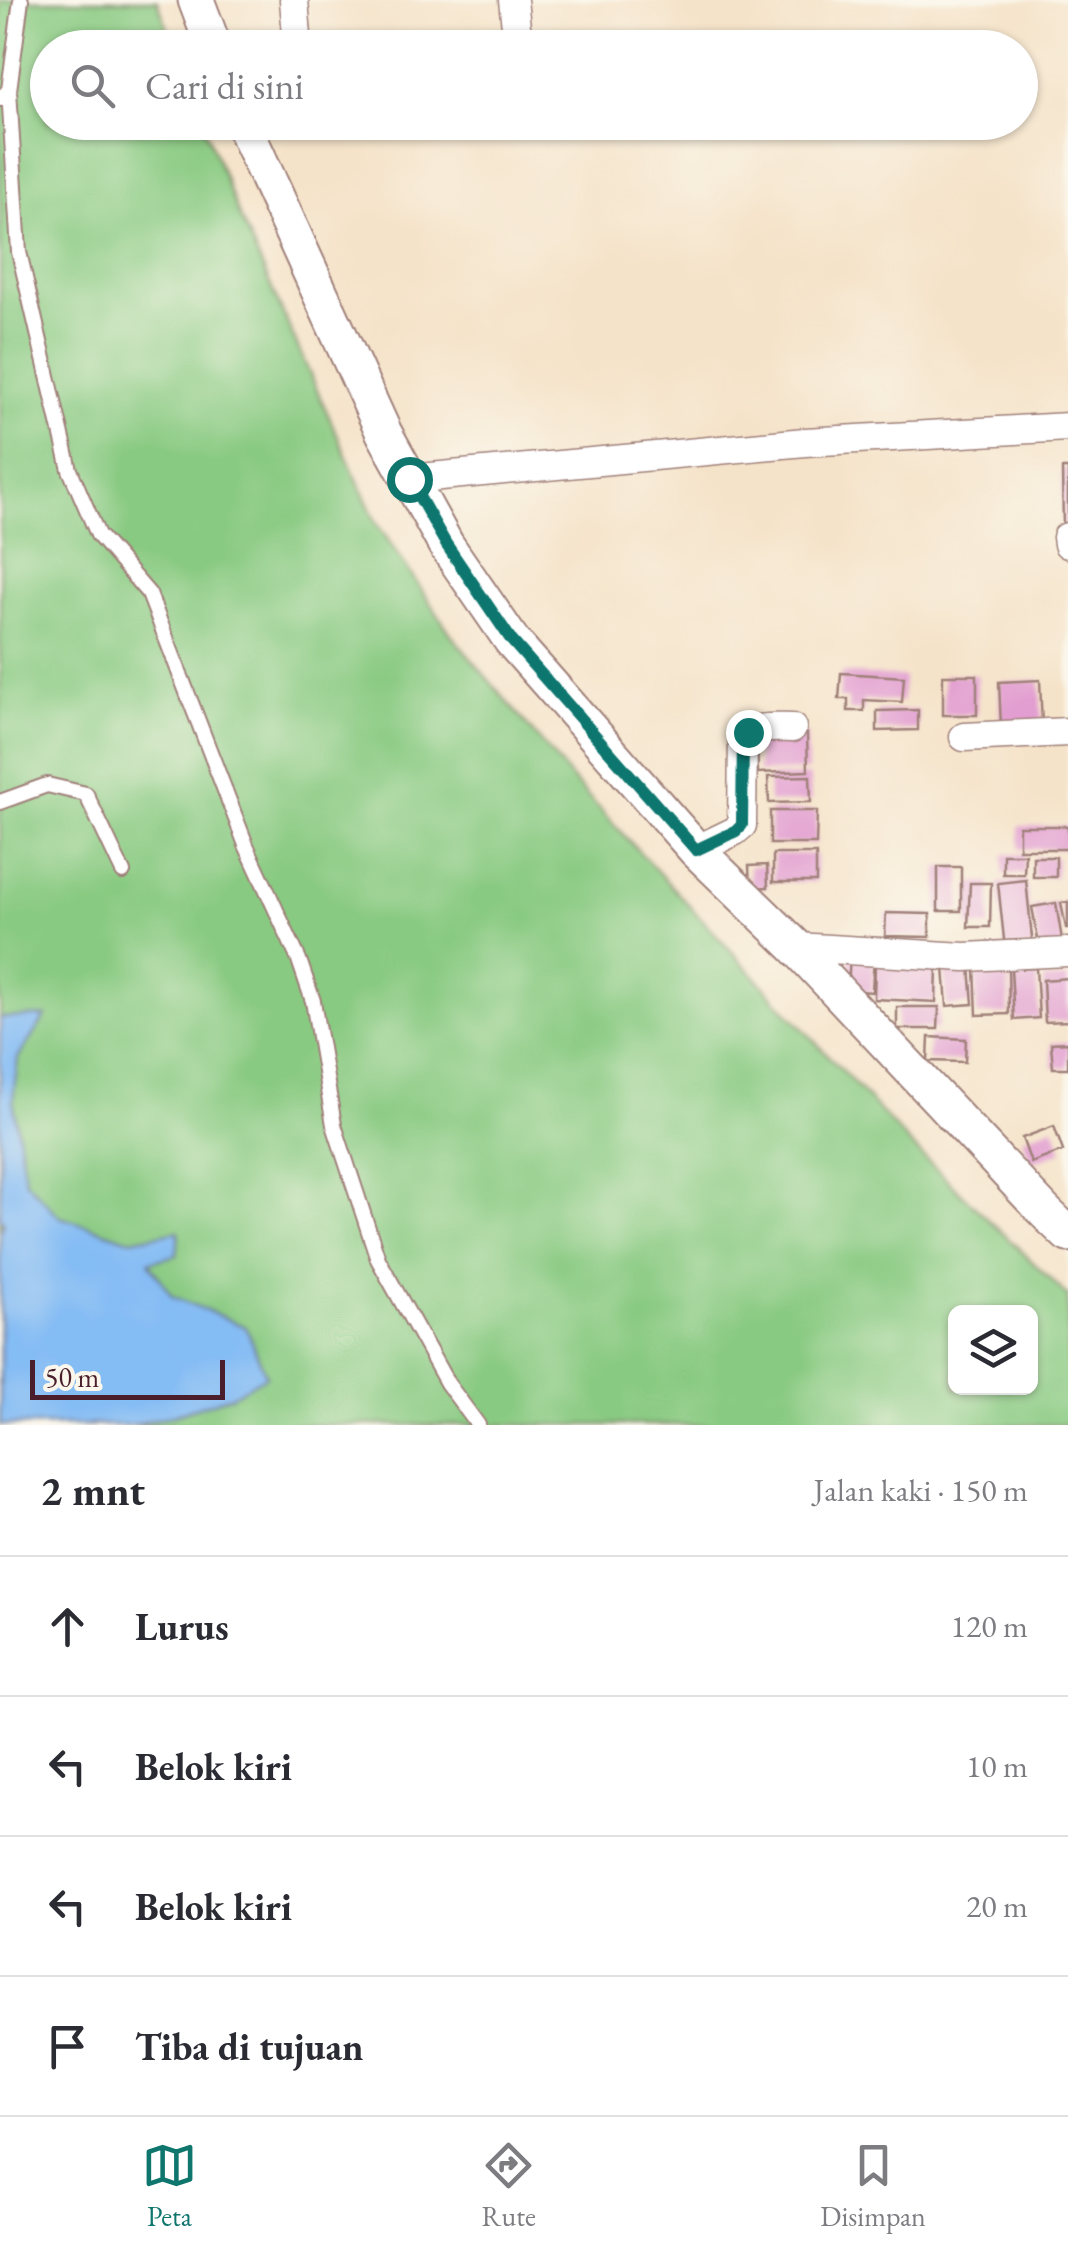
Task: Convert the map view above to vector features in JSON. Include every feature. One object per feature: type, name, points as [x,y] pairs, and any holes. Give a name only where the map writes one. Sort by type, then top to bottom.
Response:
[{"type":"street","points":[[196,0],[207,30]]},
{"type":"street","points":[[294,0],[296,30]]},
{"type":"street","points":[[512,0],[516,30]]},
{"type":"street","points":[[249,140],[384,433],[446,544],[512,641],[696,850],[1060,1217]]},
{"type":"street","points":[[409,479],[805,442],[1068,427]]},
{"type":"street","points":[[696,850],[742,825],[743,738],[757,729],[792,728]]},
{"type":"street","points":[[964,737],[1068,732]]},
{"type":"street","points":[[796,947],[964,957],[1068,952]]},
{"type":"lane","points":[[21,0],[5,95],[19,252],[70,470],[98,534],[149,594],[246,844],[299,960],[313,1001],[334,1125],[378,1258],[447,1383],[478,1425]]},
{"type":"lane","points":[[0,802],[47,785],[86,794],[123,872]]},
{"type":"green space","points":[[0,0],[157,0],[168,30],[30,30],[30,140],[210,140],[238,213],[376,522],[453,637],[571,778],[912,1146],[1068,1296],[1068,1425],[0,1425]]},
{"type":"water","points":[[46,1016],[18,1058],[13,1100],[25,1180],[60,1217],[131,1240],[179,1231],[177,1255],[149,1262],[172,1296],[246,1327],[266,1376],[231,1396],[132,1425],[0,1425],[0,1232],[4,1223],[0,1217],[0,1018]]},
{"type":"building","points":[[1062,469],[1068,469],[1068,528],[1063,528]]},
{"type":"building","points":[[841,673],[904,677],[902,702],[864,700],[864,711],[848,711],[848,699],[839,699]]},
{"type":"building","points":[[943,675],[977,675],[977,715],[943,715]]},
{"type":"building","points":[[1040,680],[1042,726],[1001,727],[999,682]]},
{"type":"building","points":[[918,710],[918,730],[877,731],[877,711]]},
{"type":"building","points":[[807,733],[808,771],[758,773],[757,735]]},
{"type":"building","points":[[810,776],[811,802],[769,803],[768,777]]},
{"type":"building","points":[[770,811],[817,811],[816,844],[770,844]]},
{"type":"building","points":[[1019,826],[1068,826],[1068,849],[1019,849]]},
{"type":"building","points":[[773,854],[816,854],[816,882],[773,882]]},
{"type":"building","points":[[1003,854],[1025,854],[1024,874],[1003,874]]},
{"type":"building","points":[[1033,857],[1056,857],[1056,877],[1033,877]]},
{"type":"building","points":[[767,865],[768,887],[750,888],[749,866]]},
{"type":"building","points":[[938,867],[961,867],[961,911],[938,911]]},
{"type":"building","points":[[1026,880],[1033,947],[1005,949],[998,883]]},
{"type":"building","points":[[970,883],[991,883],[990,927],[968,927]]},
{"type":"building","points":[[1068,902],[1068,928],[1066,928],[1061,903]]},
{"type":"building","points":[[1056,903],[1063,946],[1040,950],[1032,907]]},
{"type":"building","points":[[886,913],[930,914],[930,937],[885,936]]},
{"type":"building","points":[[850,954],[874,955],[872,992],[848,990]]},
{"type":"building","points":[[875,964],[937,967],[936,1002],[874,999]]},
{"type":"building","points":[[970,966],[973,1004],[947,1006],[944,968]]},
{"type":"building","points":[[1008,966],[1009,1014],[977,1015],[975,968]]},
{"type":"building","points":[[1036,968],[1039,1018],[1014,1020],[1011,969]]},
{"type":"building","points":[[1068,978],[1068,1021],[1045,1022],[1043,980]]},
{"type":"building","points":[[897,1007],[939,1007],[938,1029],[897,1029]]},
{"type":"building","points":[[929,1037],[966,1039],[965,1062],[928,1061]]},
{"type":"building","points":[[1068,1042],[1068,1068],[1053,1068],[1051,1043]]},
{"type":"building","points":[[1054,1126],[1063,1151],[1031,1163],[1022,1138]]},
{"type":"route","points":[[409,479],[446,544],[512,641],[696,850],[742,825],[743,738],[748,732]]}]
